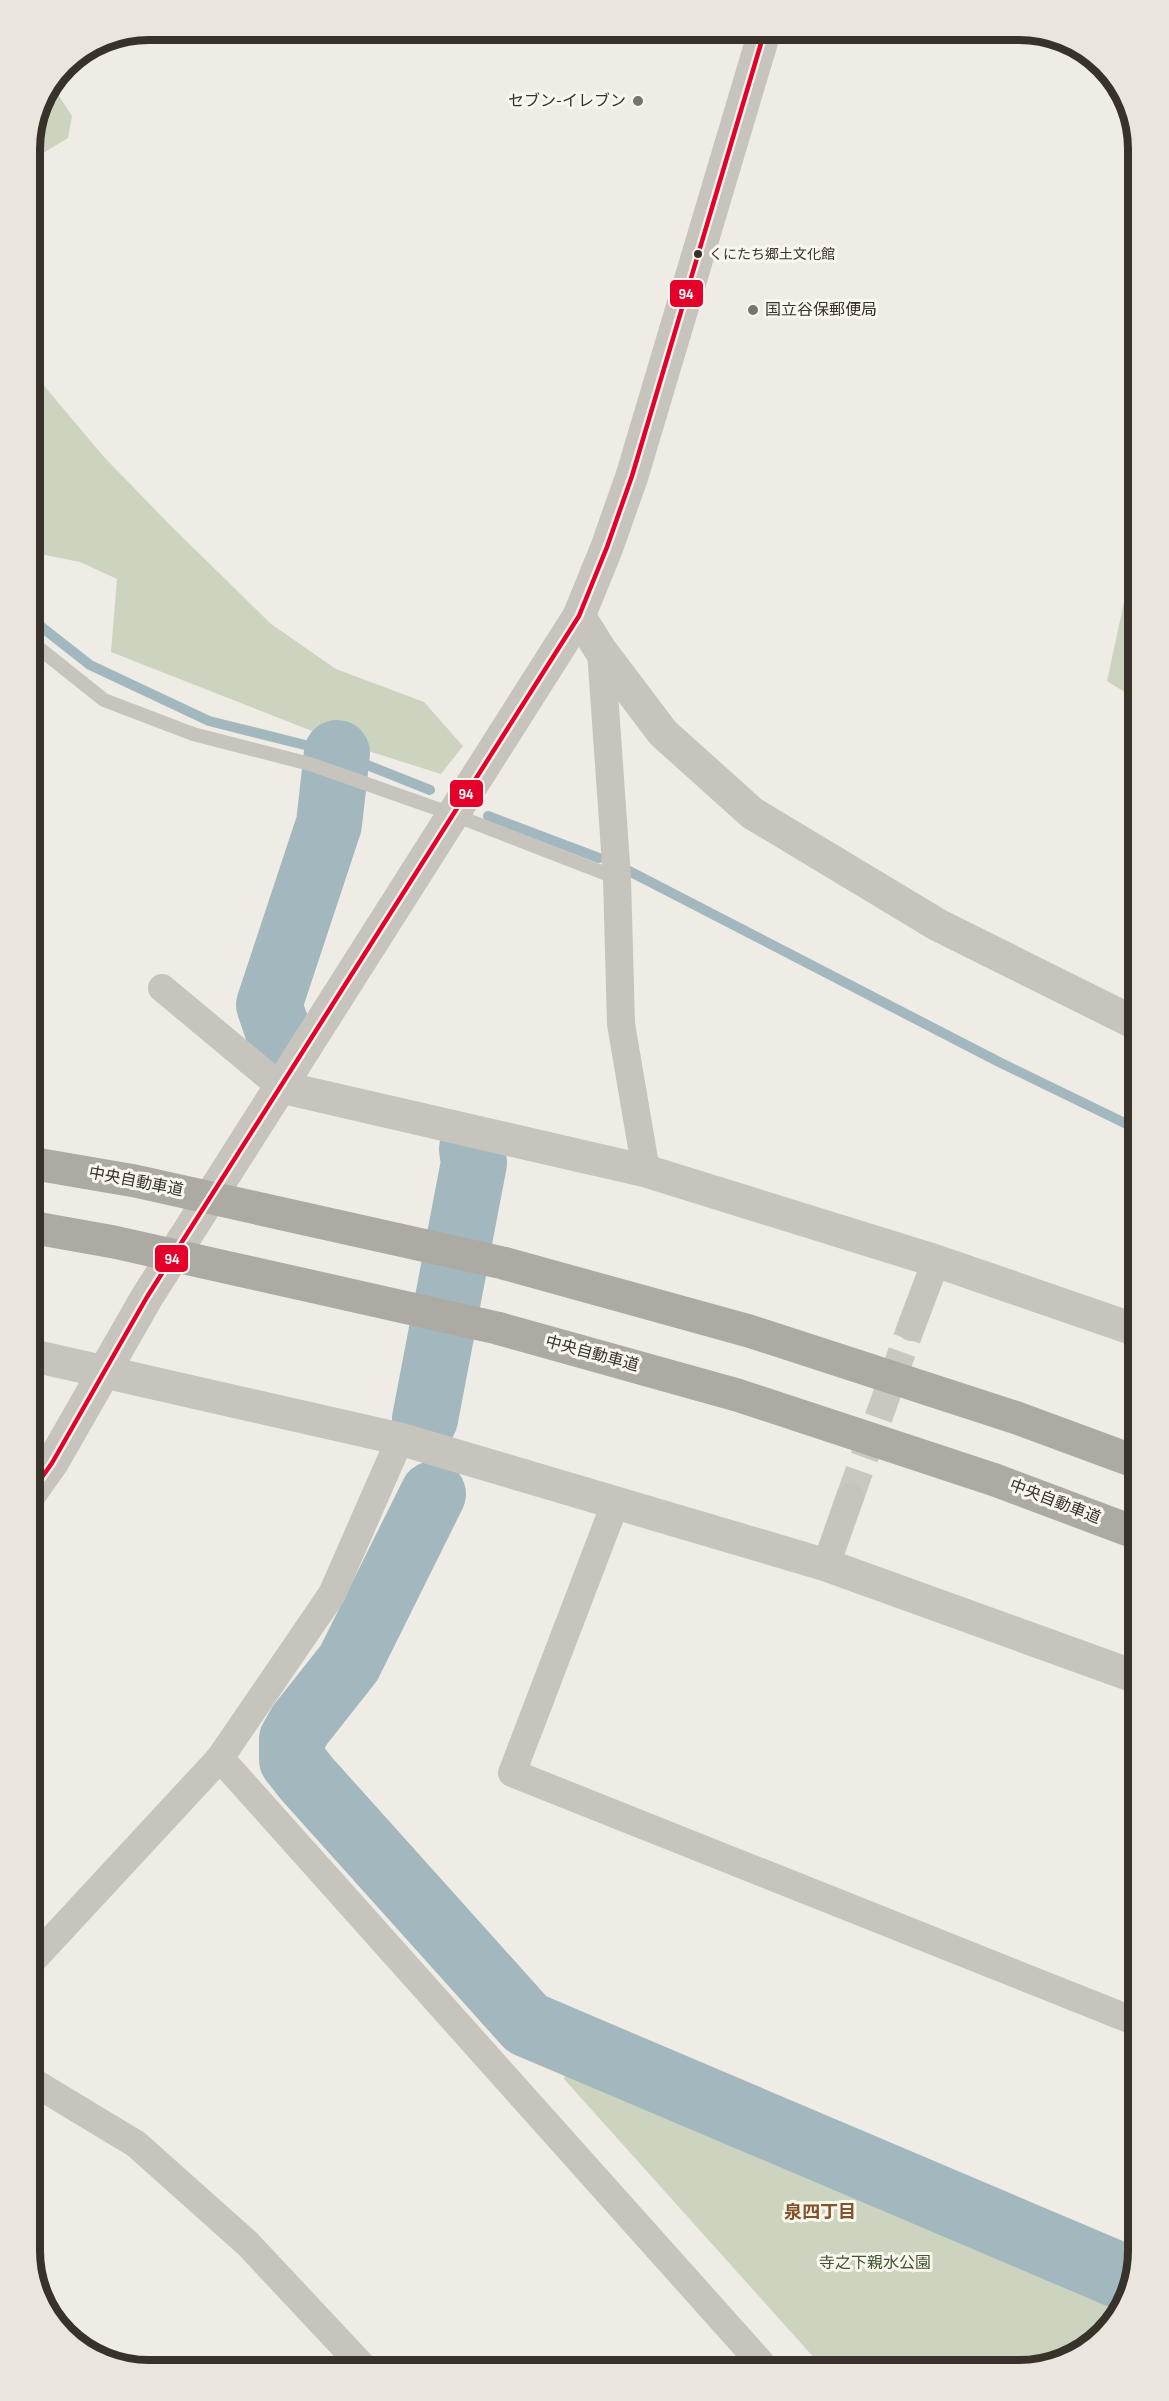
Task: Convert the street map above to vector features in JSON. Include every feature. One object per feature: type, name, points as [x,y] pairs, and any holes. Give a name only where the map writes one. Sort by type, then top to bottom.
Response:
[{"type":"highway","name":"中央自動車道","points":[[41,1165],[135,1181],[503,1263],[749,1330],[1017,1418],[1128,1459]]},
{"type":"highway","name":"中央自動車道","points":[[40,1229],[114,1242],[497,1328],[749,1398],[995,1480],[1128,1530]]},
{"type":"street","points":[[40,1479],[147,1297],[579,616],[607,548],[632,476],[762,41]]},
{"type":"street","points":[[579,616],[601,651],[663,733],[752,813],[938,925],[1128,1019]]},
{"type":"street","points":[[601,651],[617,878],[621,1024],[646,1171]]},
{"type":"street","points":[[162,988],[281,1088],[646,1171],[936,1261],[1128,1326]]},
{"type":"street","points":[[911,1327],[936,1261]]},
{"type":"street","points":[[40,1357],[400,1439],[826,1565],[1128,1674]]},
{"type":"street","points":[[40,1952],[220,1758],[332,1594],[400,1439]]},
{"type":"street","points":[[826,1565],[850,1497]]},
{"type":"street","points":[[615,1504],[512,1773],[1128,2019]]},
{"type":"street","points":[[220,1758],[758,2360]]},
{"type":"street","points":[[40,2086],[136,2144],[248,2244],[357,2360]]},
{"type":"lane","points":[[41,650],[104,700],[193,734],[310,764],[452,814],[617,878]]},
{"type":"green space","points":[[57,93],[72,116],[68,138],[41,154],[44,121]]},
{"type":"green space","points":[[41,382],[104,457],[271,624],[336,669],[424,702],[463,746],[441,774],[340,742],[111,652],[117,579],[80,562],[41,554]]},
{"type":"green space","points":[[1128,583],[1128,694],[1107,681]]},
{"type":"green space","name":"寺之下親水公園","points":[[576,2027],[1128,2249],[1128,2266],[1123,2287],[1110,2312],[1091,2334],[1055,2355],[1027,2360],[816,2360],[564,2079]]},
{"type":"waterway","points":[[41,626],[90,665],[209,721],[337,753],[430,790]]},
{"type":"waterway","points":[[279,1034],[269,1005],[329,824],[337,753]]},
{"type":"waterway","points":[[488,816],[599,858]]},
{"type":"waterway","points":[[629,871],[999,1062],[1128,1125]]},
{"type":"waterway","points":[[425,1419],[474,1163],[472,1149]]},
{"type":"waterway","points":[[433,1494],[349,1663],[300,1725],[292,1739],[292,1760],[307,1779],[527,2024],[1125,2278]]},
{"type":"tunnel","points":[[850,1497],[911,1327]]},
{"type":"transit line","name":"94","points":[[40,1479],[147,1297],[579,616],[632,476],[762,41]]},
{"type":"place","name":"セブン-イレブン","points":[[638,101]]},
{"type":"place","name":"くにたち郷土文化館","points":[[698,254]]},
{"type":"place","name":"国立谷保郵便局","points":[[753,310]]},
{"type":"district","name":"泉四丁目","points":[[820,2212]]}]
